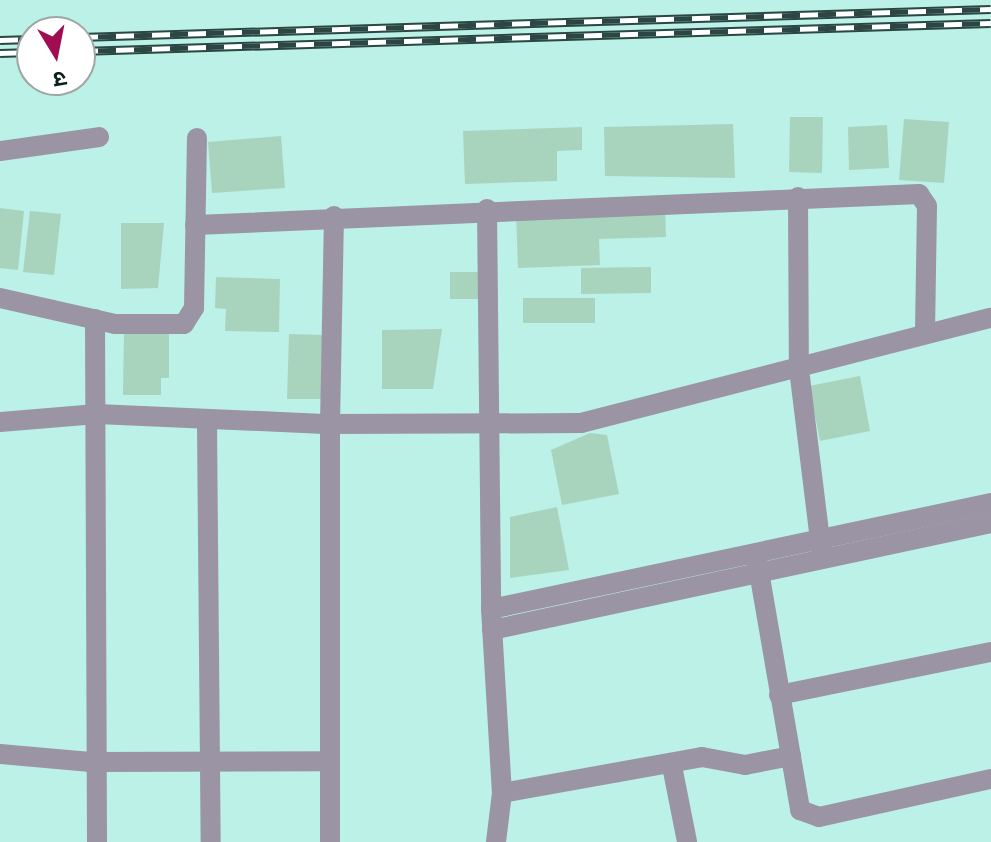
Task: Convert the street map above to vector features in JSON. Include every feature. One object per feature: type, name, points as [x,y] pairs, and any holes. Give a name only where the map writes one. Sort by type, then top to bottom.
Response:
[{"type":"street","points":[[0,151],[99,137]]},
{"type":"street","points":[[0,298],[95,319],[160,326],[191,318],[197,138]]},
{"type":"street","points":[[195,225],[334,216],[798,197],[923,197],[925,331]]},
{"type":"street","points":[[798,197],[799,369],[821,552]]},
{"type":"street","points":[[487,209],[492,620],[502,793],[496,842]]},
{"type":"street","points":[[330,842],[330,424],[334,216]]},
{"type":"street","points":[[0,422],[97,414],[207,423],[581,423],[799,369],[925,331],[991,318]]},
{"type":"street","points":[[95,319],[97,414],[91,762],[97,842]]},
{"type":"street","points":[[207,423],[211,842]]},
{"type":"street","points":[[821,552],[991,503]]},
{"type":"street","points":[[492,620],[821,552],[991,523]]},
{"type":"street","points":[[758,565],[791,756],[795,802],[808,817],[991,779]]},
{"type":"street","points":[[779,695],[991,652]]},
{"type":"street","points":[[0,754],[91,762],[211,764],[330,761]]},
{"type":"street","points":[[502,793],[672,766],[708,756],[736,765],[791,756]]},
{"type":"street","points":[[672,766],[687,842]]},
{"type":"building","points":[[790,117],[823,117],[822,173],[789,172]]},
{"type":"building","points":[[904,119],[949,122],[944,183],[899,180]]},
{"type":"building","points":[[733,124],[735,178],[605,176],[604,127]]},
{"type":"building","points":[[887,125],[889,168],[849,170],[848,127]]},
{"type":"building","points":[[582,127],[582,150],[557,151],[557,181],[465,184],[463,131]]},
{"type":"building","points":[[281,136],[285,188],[212,193],[208,142]]},
{"type":"building","points":[[0,208],[24,211],[18,270],[0,268]]},
{"type":"building","points":[[665,208],[666,237],[599,239],[600,265],[518,268],[516,213]]},
{"type":"building","points":[[30,211],[61,214],[54,275],[23,272]]},
{"type":"building","points":[[121,223],[164,223],[158,288],[121,289]]},
{"type":"building","points":[[651,267],[651,293],[581,294],[581,268]]},
{"type":"building","points":[[450,272],[483,272],[483,299],[450,299]]},
{"type":"building","points":[[216,277],[280,279],[279,332],[225,331],[226,309],[215,308]]},
{"type":"building","points":[[523,298],[595,298],[595,323],[523,323]]},
{"type":"building","points":[[442,329],[433,389],[382,389],[382,330]]},
{"type":"building","points":[[124,331],[169,332],[169,378],[161,378],[161,395],[123,395]]},
{"type":"building","points":[[289,334],[324,335],[321,399],[287,399]]},
{"type":"building","points":[[860,376],[870,431],[820,441],[809,386]]},
{"type":"building","points":[[590,433],[607,435],[619,494],[562,505],[551,450]]},
{"type":"building","points":[[557,507],[569,570],[510,578],[510,517]]},
{"type":"railway","points":[[96,37],[991,9]]},
{"type":"railway","points":[[96,51],[991,23]]},
{"type":"railway","points":[[0,40],[16,40]]},
{"type":"railway","points":[[0,53],[16,52]]}]
